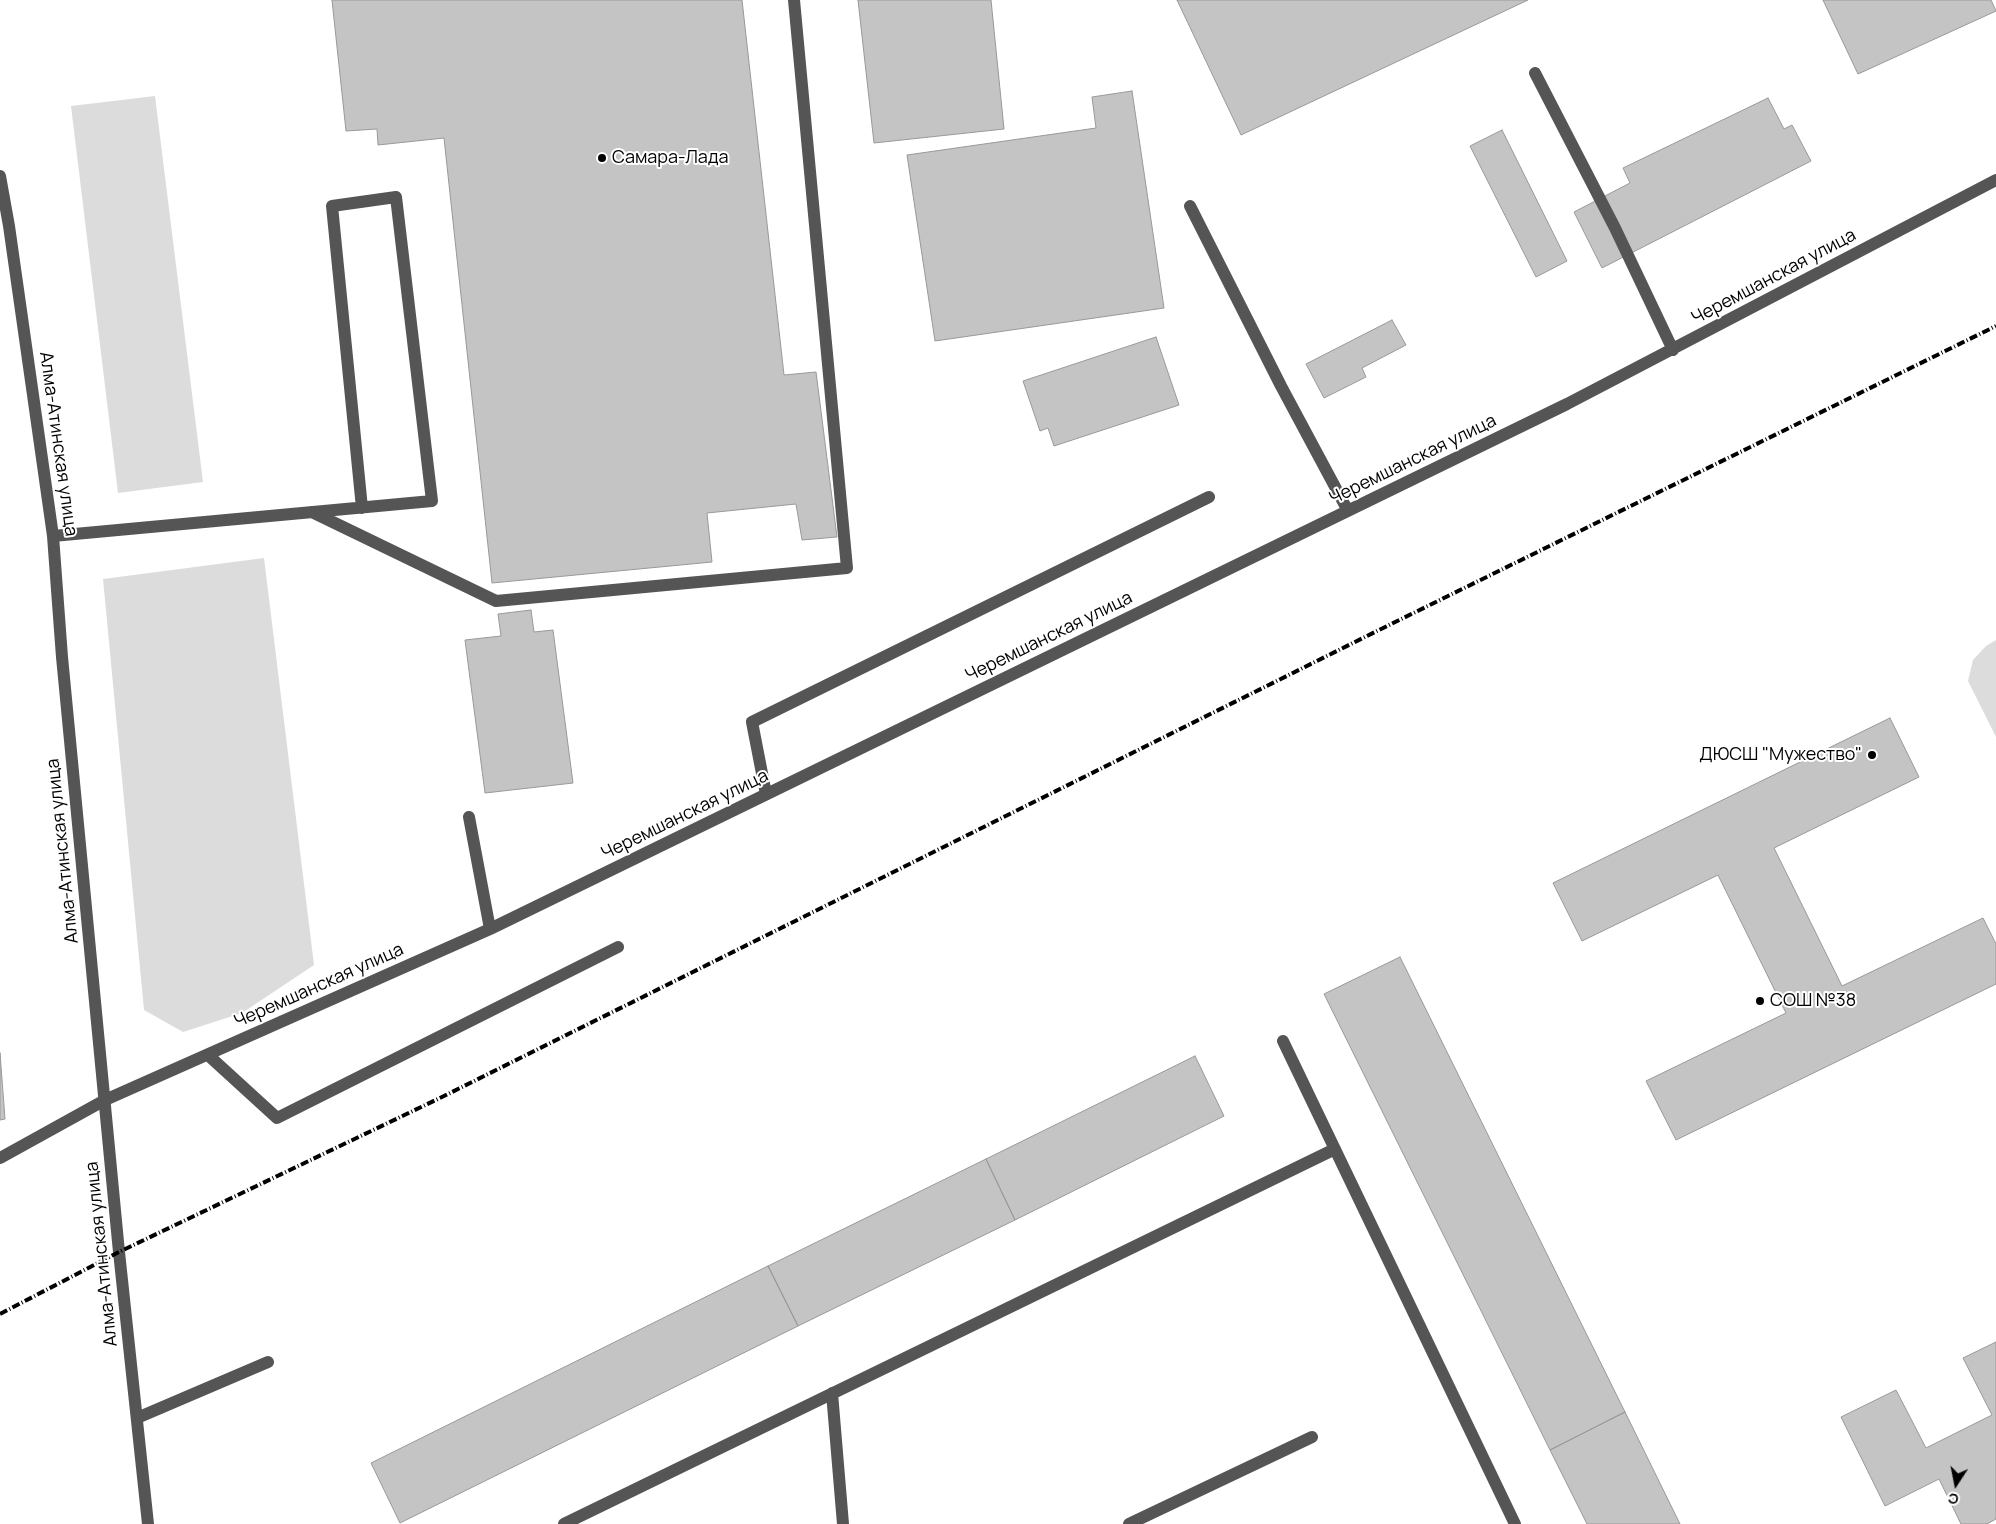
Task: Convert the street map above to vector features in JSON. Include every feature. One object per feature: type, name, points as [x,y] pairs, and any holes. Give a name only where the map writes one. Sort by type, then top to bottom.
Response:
[{"type":"street","points":[[312,512],[496,601],[848,568],[794,0]]},
{"type":"street","points":[[1535,73],[1615,228],[1673,350]]},
{"type":"street","name":"Алма-Атинская улица","points":[[0,176],[53,536],[62,657],[104,1100],[148,1524]]},
{"type":"street","name":"Черемшанская улица","points":[[0,1158],[104,1100],[490,929],[1348,511],[1673,350],[1996,180]]},
{"type":"street","points":[[53,536],[432,502],[396,197],[332,206],[362,508]]},
{"type":"street","points":[[1190,206],[1280,386],[1348,511]]},
{"type":"street","points":[[766,794],[752,722],[1209,497]]},
{"type":"street","points":[[469,816],[490,929]]},
{"type":"street","points":[[208,1055],[277,1118],[618,947]]},
{"type":"street","points":[[1283,1041],[1515,1524]]},
{"type":"street","points":[[564,1524],[1335,1149]]},
{"type":"street","points":[[137,1418],[268,1362]]},
{"type":"street","points":[[832,1393],[843,1524]]},
{"type":"street","points":[[1129,1524],[1312,1437]]},
{"type":"shaded area","points":[[155,96],[203,482],[118,493],[71,106]]},
{"type":"shaded area","points":[[264,558],[314,965],[242,1013],[183,1032],[144,1010],[103,579]]},
{"type":"shaded area","points":[[1996,640],[1996,737],[1968,681],[1973,660],[1986,646]]},
{"type":"building","points":[[332,0],[742,0],[784,375],[816,372],[837,537],[802,540],[796,504],[707,513],[712,562],[492,583],[444,138],[378,145],[377,129],[346,131]]},
{"type":"building","points":[[858,0],[991,0],[1004,129],[874,143]]},
{"type":"building","points":[[1177,0],[1528,0],[1241,135]]},
{"type":"building","points":[[1823,0],[1991,0],[1996,11],[1858,74]]},
{"type":"building","points":[[1132,91],[1164,308],[935,341],[907,155],[1096,128],[1092,97]]},
{"type":"building","points":[[1768,98],[1784,129],[1792,125],[1811,161],[1602,268],[1574,212],[1630,183],[1623,168]]},
{"type":"building","points":[[1502,130],[1567,261],[1536,277],[1470,146]]},
{"type":"building","points":[[1392,320],[1406,345],[1362,368],[1366,377],[1324,398],[1306,364]]},
{"type":"building","points":[[1156,337],[1179,405],[1054,446],[1048,428],[1040,431],[1023,381]]},
{"type":"building","points":[[531,610],[534,632],[553,630],[573,783],[485,793],[465,640],[501,636],[498,614]]},
{"type":"building","points":[[1890,718],[1919,777],[1774,848],[1842,986],[1983,918],[1996,944],[1996,984],[1676,1140],[1646,1081],[1786,1013],[1718,875],[1582,941],[1553,883]]},
{"type":"building","points":[[1400,957],[1625,1412],[1550,1450],[1324,994]]},
{"type":"building","points":[[0,1053],[5,1119],[0,1120]]},
{"type":"building","points":[[1195,1056],[1224,1116],[1015,1220],[986,1159]]},
{"type":"building","points":[[986,1159],[1015,1220],[798,1326],[768,1266]]},
{"type":"building","points":[[768,1266],[798,1326],[400,1523],[371,1463]]},
{"type":"building","points":[[1996,1342],[1996,1519],[1987,1524],[1961,1524],[1939,1479],[1885,1506],[1841,1417],[1896,1390],[1926,1448],[1992,1415],[1963,1358]]},
{"type":"building","points":[[1625,1412],[1680,1524],[1587,1524],[1550,1450]]},
{"type":"railway","points":[[0,1314],[119,1252],[442,1097],[1377,631],[1996,326]]},
{"type":"place","name":"Самара-Лада","points":[[602,158]]},
{"type":"place","name":"ДЮСШ \"Мужество\"","points":[[1872,755]]},
{"type":"place","name":"СОШ №38","points":[[1760,1001]]}]
